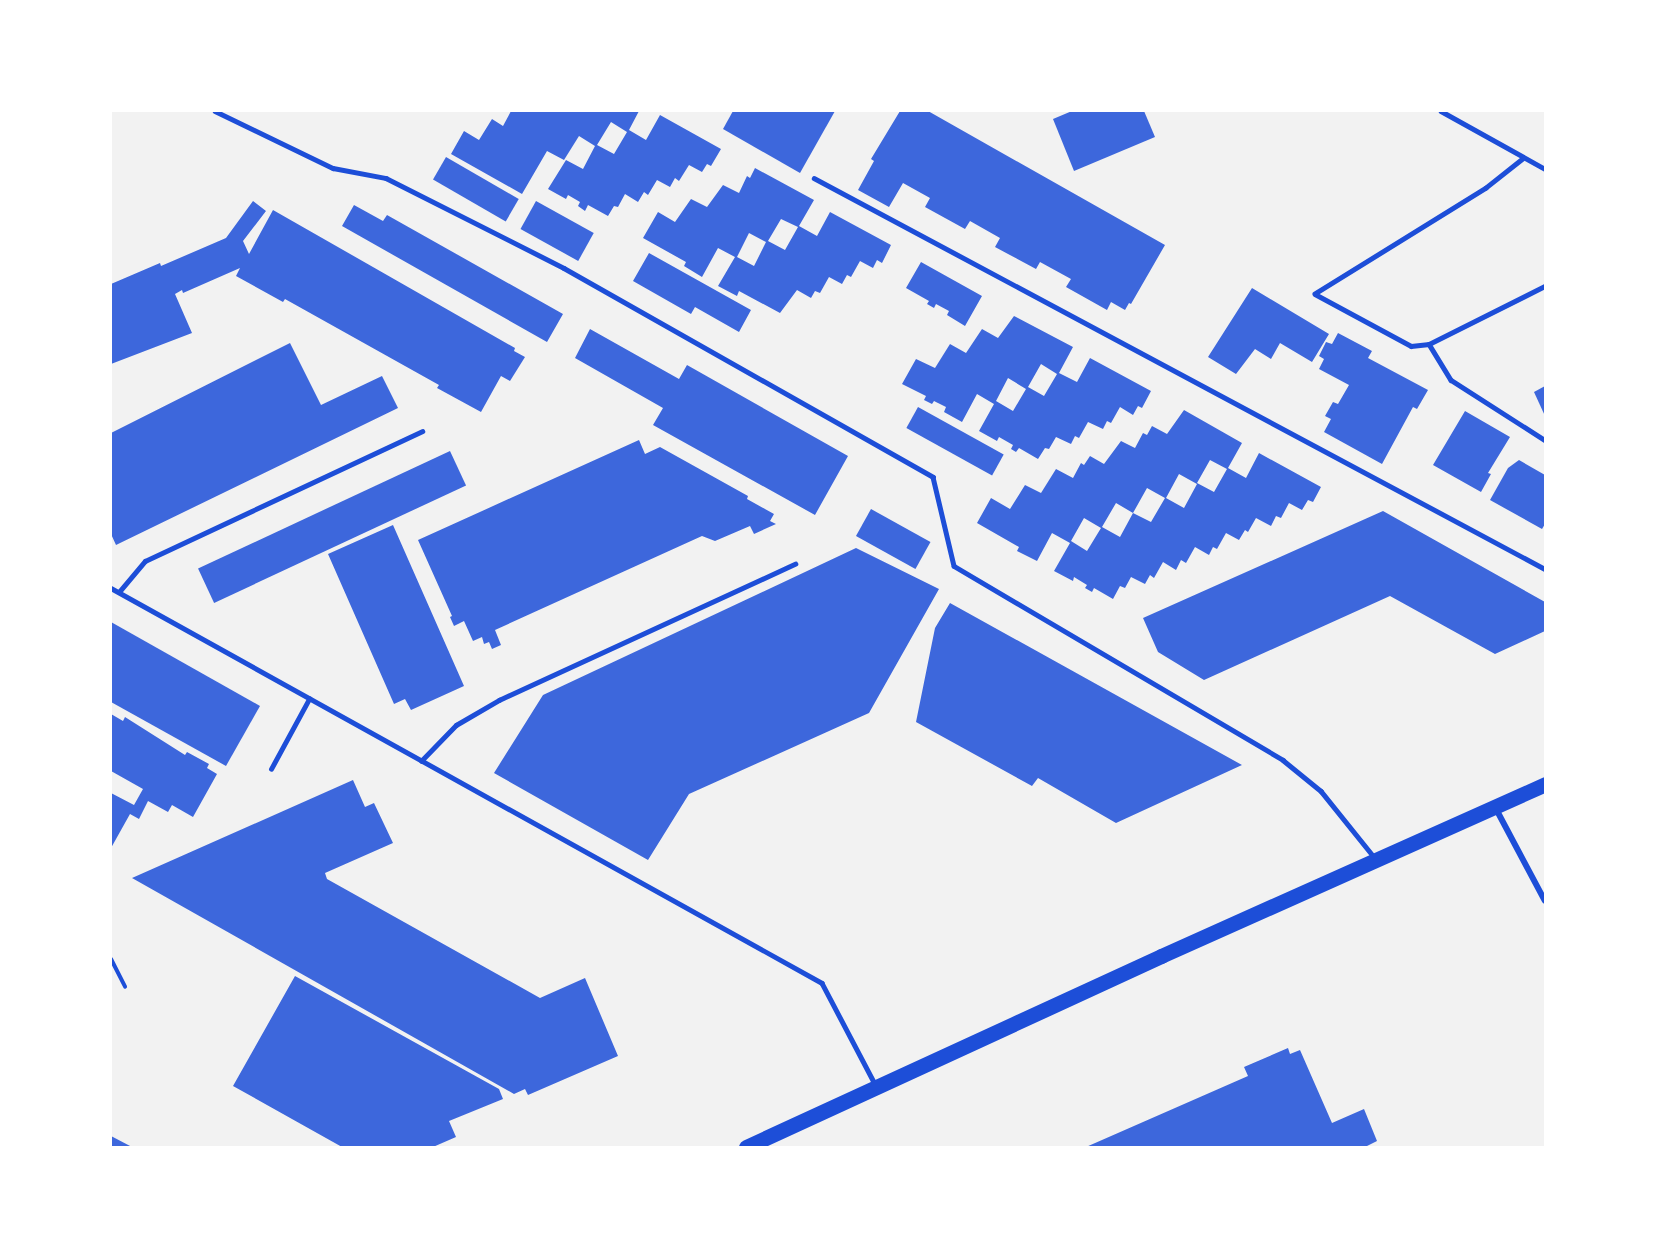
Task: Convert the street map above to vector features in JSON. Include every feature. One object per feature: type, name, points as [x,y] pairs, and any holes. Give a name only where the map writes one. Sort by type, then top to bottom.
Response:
[{"type":"main road","points":[[753,1146],[876,1087],[1545,784]]},
{"type":"street","points":[[1495,806],[1545,901]]},
{"type":"lane","points":[[214,111],[333,168],[386,178],[564,268],[933,477],[954,566],[1283,760],[1321,791],[1376,859]]},
{"type":"lane","points":[[1441,111],[1545,169]]},
{"type":"lane","points":[[1524,158],[1486,188],[1315,294],[1410,346],[1429,344],[1545,286]]},
{"type":"lane","points":[[814,178],[1545,569]]},
{"type":"lane","points":[[1429,344],[1451,380],[1545,440]]},
{"type":"lane","points":[[118,592],[145,561],[422,431]]},
{"type":"lane","points":[[421,761],[456,725],[499,700],[795,564]]},
{"type":"lane","points":[[111,588],[822,983],[876,1087]]},
{"type":"lane","points":[[271,769],[309,699]]},
{"type":"path","points":[[111,959],[125,987]]},
{"type":"building","points":[[511,111],[639,111],[629,130],[646,140],[660,115],[721,149],[711,166],[707,164],[702,172],[689,165],[679,181],[675,178],[670,187],[657,180],[648,195],[644,192],[638,202],[625,194],[618,207],[614,206],[608,216],[588,205],[585,211],[578,206],[580,202],[568,195],[566,199],[548,189],[566,160],[583,169],[595,146],[579,136],[564,160],[547,151],[522,194],[451,154],[464,131],[479,140],[492,119],[503,126]],"holes":[[[611,122],[627,132],[614,154],[597,145]]]},
{"type":"building","points":[[733,111],[835,111],[800,173],[723,129]]},
{"type":"building","points":[[900,111],[928,111],[1165,245],[1131,304],[1129,303],[1125,310],[1111,302],[1107,310],[1066,287],[1071,279],[1040,262],[1036,269],[995,247],[1000,238],[970,221],[965,229],[925,207],[930,198],[903,183],[889,207],[858,190],[874,161],[871,159]]},
{"type":"building","points":[[1072,111],[1144,111],[1155,137],[1074,171],[1053,119]]},
{"type":"building","points":[[446,157],[519,199],[506,222],[433,180]]},
{"type":"building","points":[[755,168],[814,200],[799,226],[817,236],[830,212],[891,245],[882,263],[877,260],[873,268],[860,261],[851,277],[847,275],[842,284],[829,277],[820,293],[815,291],[811,298],[797,290],[780,313],[739,291],[737,296],[718,286],[735,257],[718,248],[702,277],[684,266],[686,262],[643,238],[658,212],[675,222],[691,199],[707,207],[723,185],[739,193],[747,176],[750,178]],"holes":[[[781,219],[798,227],[785,250],[768,241]],[[749,233],[766,242],[754,266],[737,257]]]},
{"type":"building","points":[[253,201],[266,211],[243,241],[249,254],[273,210],[515,348],[514,351],[525,357],[510,381],[501,376],[481,412],[437,388],[439,385],[285,299],[283,302],[236,276],[240,268],[183,293],[182,290],[175,294],[192,333],[111,364],[111,284],[160,263],[161,266],[226,238]]},
{"type":"building","points":[[536,201],[594,233],[578,261],[520,229]]},
{"type":"building","points":[[354,205],[383,221],[387,215],[563,314],[547,342],[342,226]]},
{"type":"building","points":[[649,253],[751,310],[739,332],[695,307],[691,314],[633,281]]},
{"type":"building","points":[[921,262],[982,296],[965,326],[947,315],[949,311],[936,304],[934,308],[927,304],[929,301],[906,288]]},
{"type":"building","points":[[1252,288],[1329,334],[1312,362],[1280,343],[1271,359],[1255,349],[1236,374],[1208,357]]},
{"type":"building","points":[[1014,316],[1073,347],[1059,373],[1077,382],[1090,358],[1151,391],[1142,408],[1138,406],[1133,415],[1120,407],[1111,423],[1107,421],[1103,429],[1088,422],[1079,438],[1075,436],[1071,444],[1056,437],[1049,449],[1045,448],[1038,459],[1019,448],[1016,452],[1011,449],[1013,445],[999,437],[997,441],[979,431],[994,404],[977,394],[962,422],[944,412],[946,407],[934,401],[932,404],[924,400],[926,396],[902,384],[916,359],[935,368],[950,344],[966,353],[982,329],[998,338]],"holes":[[[1041,364],[1057,374],[1044,396],[1028,387]],[[1008,378],[1026,389],[1013,411],[996,401]]]},
{"type":"building","points":[[590,329],[679,379],[687,365],[848,456],[815,515],[653,425],[663,408],[575,358]]},
{"type":"building","points":[[1338,333],[1372,351],[1368,358],[1428,390],[1417,409],[1413,407],[1382,464],[1324,432],[1331,419],[1325,416],[1333,402],[1338,404],[1349,385],[1319,369],[1324,359],[1319,356],[1326,342],[1332,344]]},
{"type":"building","points":[[290,343],[321,405],[382,376],[398,408],[116,545],[111,534],[111,433]]},
{"type":"building","points":[[1545,386],[1545,416],[1534,392]]},
{"type":"building","points":[[918,407],[1004,455],[992,476],[906,428]]},
{"type":"building","points":[[1184,410],[1242,443],[1228,468],[1246,478],[1259,453],[1321,487],[1313,502],[1308,500],[1302,510],[1289,503],[1281,518],[1276,516],[1271,526],[1256,518],[1248,532],[1245,530],[1239,540],[1226,533],[1217,549],[1213,547],[1209,555],[1195,547],[1186,563],[1181,560],[1176,570],[1163,562],[1154,578],[1150,575],[1145,584],[1131,577],[1125,588],[1120,586],[1113,599],[1094,588],[1092,592],[1085,588],[1087,585],[1074,577],[1073,581],[1054,571],[1070,543],[1052,533],[1037,561],[1017,551],[1019,547],[977,523],[991,498],[1010,509],[1025,485],[1041,493],[1056,469],[1073,478],[1081,463],[1084,465],[1090,456],[1104,464],[1121,441],[1135,448],[1143,433],[1147,435],[1152,426],[1167,434]],"holes":[[[1210,460],[1227,469],[1214,492],[1197,483]],[[1179,474],[1197,484],[1184,508],[1166,498]],[[1147,488],[1165,498],[1151,522],[1133,513]],[[1116,503],[1133,513],[1120,537],[1102,527]],[[1084,518],[1101,528],[1087,551],[1071,541]]]},
{"type":"building","points":[[1465,411],[1510,437],[1488,473],[1491,474],[1481,492],[1433,465]]},
{"type":"building","points":[[639,440],[645,454],[660,447],[748,496],[747,499],[774,514],[770,521],[776,524],[754,534],[750,526],[715,541],[702,536],[495,630],[501,645],[492,649],[489,642],[484,644],[482,637],[473,641],[464,621],[454,626],[450,617],[452,616],[418,540]]},
{"type":"building","points":[[450,451],[466,485],[214,603],[198,568]]},
{"type":"building","points":[[1519,460],[1545,475],[1545,524],[1542,529],[1490,500],[1508,468]]},
{"type":"building","points":[[871,509],[930,542],[915,569],[856,536]]},
{"type":"building","points":[[1383,511],[1545,602],[1545,631],[1495,654],[1390,596],[1204,680],[1158,652],[1143,618]]},
{"type":"building","points":[[393,525],[464,686],[411,710],[405,699],[394,704],[328,554]]},
{"type":"building","points":[[856,548],[939,589],[869,713],[689,794],[648,860],[494,773],[543,695]]},
{"type":"building","points":[[950,603],[1242,765],[1116,823],[1038,778],[1032,786],[916,722],[935,628]]},
{"type":"building","points":[[111,622],[260,706],[226,766],[111,702]]},
{"type":"building","points":[[111,714],[123,721],[125,717],[185,755],[187,752],[209,764],[207,768],[217,774],[193,817],[172,805],[168,812],[148,801],[139,819],[130,814],[111,848],[111,793],[134,805],[143,789],[111,771]]},
{"type":"building","points":[[353,780],[365,807],[374,803],[393,843],[325,873],[327,879],[540,998],[585,978],[618,1056],[528,1095],[525,1089],[514,1094],[132,878]]},
{"type":"building","points":[[295,976],[499,1089],[503,1099],[449,1121],[456,1137],[433,1147],[342,1147],[233,1086]]},
{"type":"building","points":[[1288,1048],[1290,1054],[1300,1050],[1332,1123],[1364,1109],[1377,1141],[1365,1147],[1086,1147],[1248,1076],[1244,1067]]},
{"type":"building","points":[[111,1136],[132,1147],[111,1147]]}]
